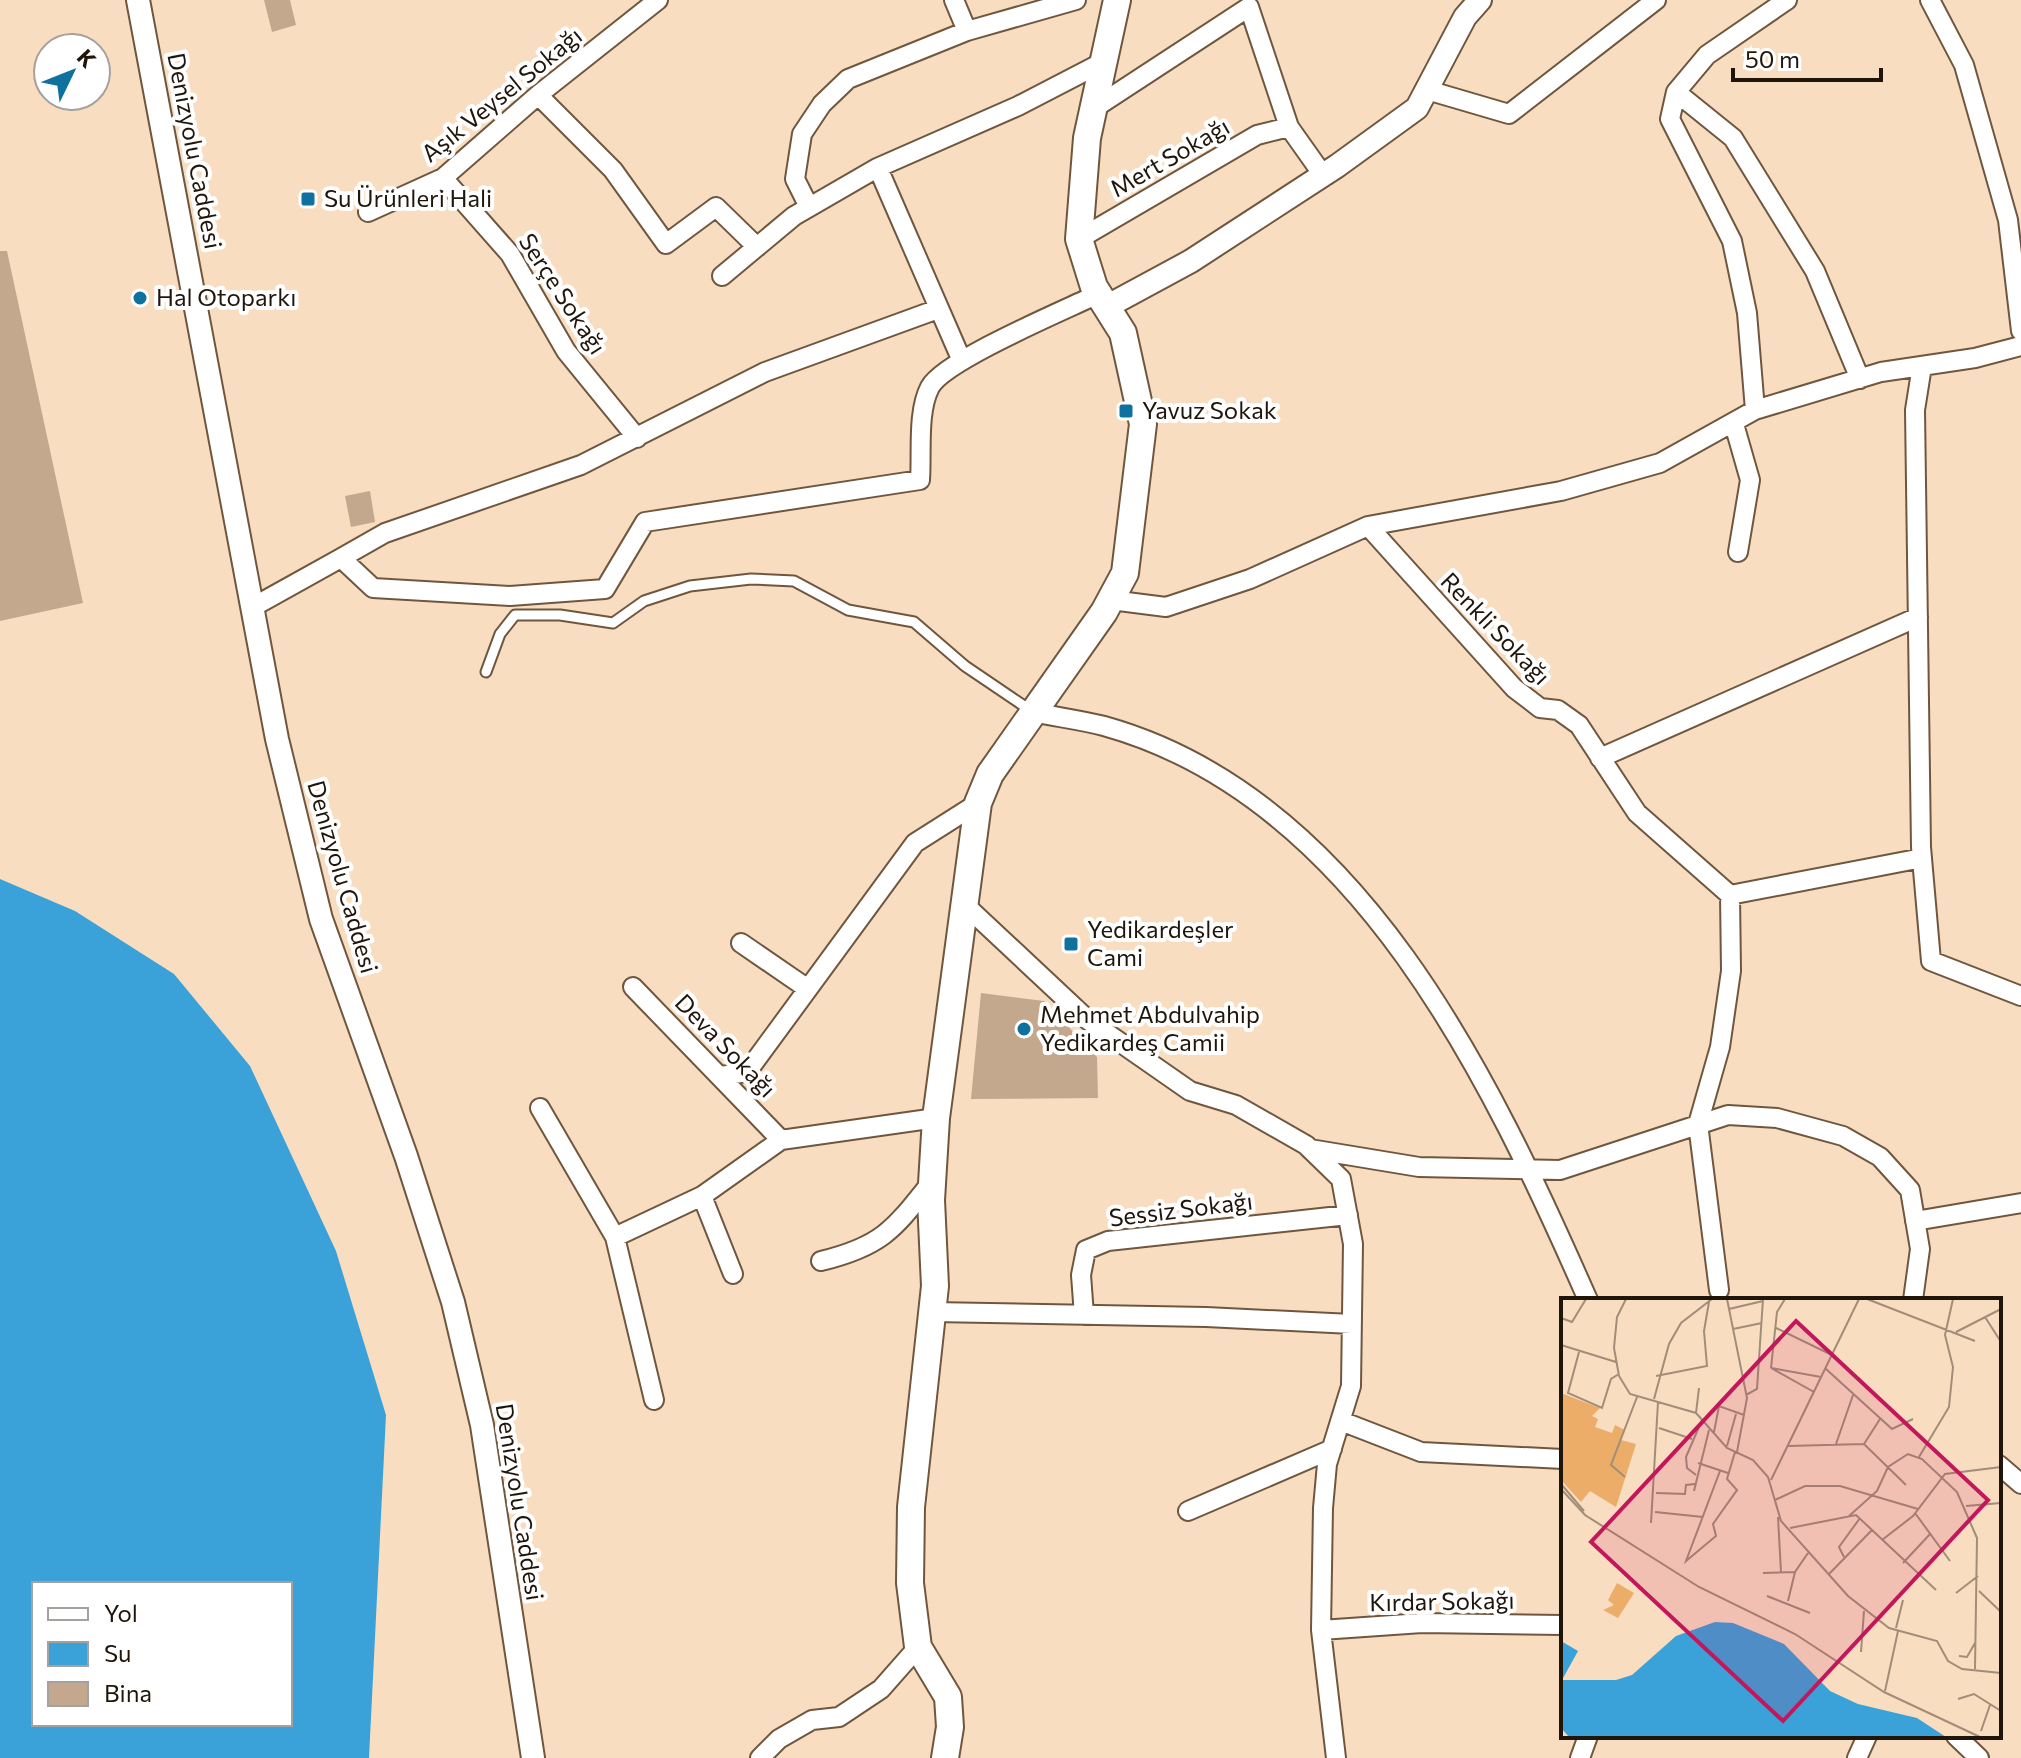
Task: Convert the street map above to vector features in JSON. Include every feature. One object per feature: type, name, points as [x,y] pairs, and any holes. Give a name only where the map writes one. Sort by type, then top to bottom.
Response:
[{"type":"main road","points":[[945,1758],[950,1727],[948,1697],[918,1647],[910,1583],[911,1507],[932,1312],[936,1118],[952,1017],[978,803],[990,774],[1111,600],[1125,573],[1143,424],[1123,333],[1102,300],[1079,239],[1093,109],[1117,0]]},
{"type":"street","name":"Denizyolu Caddesi","points":[[138,0],[277,739],[321,919],[406,1156],[453,1302],[482,1425],[533,1758]]},
{"type":"street","name":"Aşık Veysel Sokağı","points":[[368,212],[443,178],[538,95],[658,0]]},
{"type":"street","points":[[954,0],[967,31]]},
{"type":"street","points":[[809,207],[795,179],[802,134],[822,104],[848,79],[967,31],[1076,0]]},
{"type":"street","points":[[341,558],[373,588],[510,596],[605,589],[645,522],[920,480],[923,415],[931,386],[962,361],[1191,261],[1323,175],[1417,108],[1465,17],[1480,0]]},
{"type":"street","points":[[1427,90],[1509,114],[1656,0]]},
{"type":"street","points":[[1755,410],[1747,313],[1732,241],[1670,119],[1676,92],[1707,55],[1787,0]]},
{"type":"street","points":[[1930,0],[1964,65],[2008,220],[2021,331]]},
{"type":"street","points":[[1093,109],[1249,7],[1289,127],[1323,175]]},
{"type":"street","points":[[722,276],[809,207],[878,168],[1018,106],[1103,62]]},
{"type":"street","points":[[1676,92],[1733,138],[1815,271],[1860,379]]},
{"type":"street","points":[[538,95],[613,170],[666,244],[716,207],[757,247]]},
{"type":"street","name":"Mert Sokağı","points":[[1079,239],[1257,135],[1289,127]]},
{"type":"street","points":[[878,168],[962,361]]},
{"type":"street","name":"Serçe Sokağı","points":[[443,178],[510,254],[566,351],[637,438]]},
{"type":"street","points":[[253,607],[385,533],[581,465],[765,372],[938,309]]},
{"type":"street","points":[[1111,600],[1166,607],[1250,579],[1368,526],[1561,491],[1645,467],[1734,424],[1755,410],[1860,379],[2021,346]]},
{"type":"street","points":[[1922,366],[1915,410],[1918,617],[1922,858],[1931,961],[2021,996]]},
{"type":"street","points":[[1734,424],[1750,480],[1738,552]]},
{"type":"street","name":"Renkli Sokağı","points":[[1368,526],[1514,688],[1540,708],[1558,710],[1579,725],[1637,813],[1730,895]]},
{"type":"street","points":[[1600,758],[1918,617]]},
{"type":"street","points":[[1033,712],[1104,726],[1183,759],[1251,798],[1294,833],[1413,963],[1476,1066],[1530,1169],[1587,1298]]},
{"type":"street","points":[[721,1076],[747,1072],[915,843],[978,803]]},
{"type":"street","points":[[1719,1290],[1698,1124],[1720,1047],[1731,971],[1730,895],[1922,858]]},
{"type":"street","points":[[964,904],[1088,1020],[1190,1091],[1236,1105],[1310,1149],[1341,1179],[1353,1244],[1351,1386],[1332,1449],[1323,1508],[1321,1630],[1336,1758]]},
{"type":"street","points":[[741,943],[808,989]]},
{"type":"street","name":"Deva Sokağı","points":[[633,987],[781,1140]]},
{"type":"street","points":[[540,1108],[615,1237],[654,1400]]},
{"type":"street","points":[[1310,1149],[1419,1167],[1560,1170],[1728,1115],[1777,1118],[1843,1136],[1880,1157],[1910,1190],[1920,1249],[1913,1298]]},
{"type":"street","points":[[615,1237],[702,1196],[781,1140],[936,1118]]},
{"type":"street","points":[[821,1261],[863,1251],[900,1221],[933,1180]]},
{"type":"street","points":[[702,1196],[733,1274]]},
{"type":"street","points":[[1915,1221],[2021,1203]]},
{"type":"street","name":"Sessiz Sokağı","points":[[1084,1315],[1081,1275],[1086,1250],[1097,1245],[1108,1241],[1348,1215]]},
{"type":"street","points":[[932,1312],[1352,1324]]},
{"type":"street","points":[[1341,1421],[1421,1452],[1561,1459]]},
{"type":"street","points":[[1188,1511],[1332,1449]]},
{"type":"street","points":[[2001,1467],[2021,1484]]},
{"type":"street","name":"Kırdar Sokağı","points":[[1321,1630],[1422,1623],[1561,1625]]},
{"type":"street","points":[[760,1758],[790,1733],[812,1720],[839,1717],[881,1689],[918,1647]]},
{"type":"street","points":[[1580,1758],[1587,1738]]},
{"type":"street","points":[[1857,1758],[1866,1738]]},
{"type":"street","points":[[1958,1738],[1979,1758]]},
{"type":"lane","points":[[486,672],[500,634],[515,615],[560,615],[613,623],[644,601],[690,586],[751,579],[794,581],[848,610],[914,622],[965,666],[1033,712]]},
{"type":"water","points":[[0,879],[75,911],[174,974],[250,1066],[336,1251],[386,1415],[369,1758],[0,1758]]},
{"type":"building","points":[[264,0],[290,0],[296,25],[272,32]]},
{"type":"building","points":[[0,251],[7,251],[83,603],[0,621]]},
{"type":"building","points":[[370,491],[375,522],[351,527],[345,496]]},
{"type":"building","name":"Mehmet Abdulvahip Yedikardeş Camii","points":[[981,993],[1044,1001],[1097,1057],[1098,1098],[971,1099]]},
{"type":"place","name":"Su Ürünleri Hali","points":[[308,199]]},
{"type":"place","name":"Hal Otoparkı","points":[[140,298]]},
{"type":"place","name":"Yavuz Sokak","points":[[1126,411]]},
{"type":"place","name":"Yedikardeşler Cami","points":[[1071,944]]},
{"type":"place","name":"Mehmet Abdulvahip Yedikardeş Camii","points":[[1024,1029]]}]
